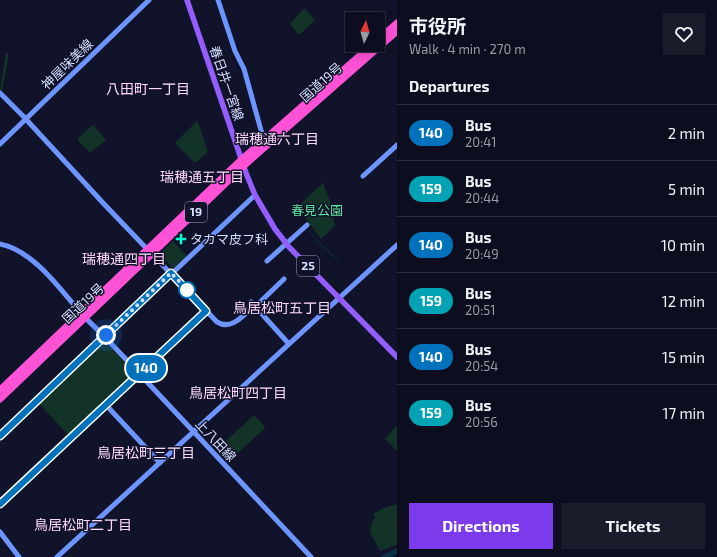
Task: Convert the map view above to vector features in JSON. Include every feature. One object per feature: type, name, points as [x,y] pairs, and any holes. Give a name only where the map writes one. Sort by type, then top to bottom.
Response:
[{"type":"highway","points":[[385,34],[397,23]]},
{"type":"highway","name":"国道19号","points":[[0,390],[83,315],[243,163],[397,30]]},
{"type":"highway","name":"国道19号","points":[[243,163],[264,141],[364,52]]},
{"type":"highway","name":"国道19号","points":[[0,399],[83,315]]},
{"type":"main road","name":"春日井一宮線","points":[[186,0],[254,195],[275,229],[287,243],[397,357]]},
{"type":"street","name":"神屋味美線","points":[[0,144],[25,117],[149,0]]},
{"type":"street","points":[[218,0],[234,48],[244,69],[264,141]]},
{"type":"street","points":[[0,93],[25,117],[104,204],[217,322],[227,325],[236,322],[284,279]]},
{"type":"street","points":[[363,176],[397,145]]},
{"type":"street","points":[[0,436],[254,195]]},
{"type":"street","points":[[267,262],[306,226]]},
{"type":"street","name":"上八田線","points":[[0,244],[11,247],[27,255],[50,278],[311,557]]},
{"type":"street","points":[[57,557],[397,245]]},
{"type":"street","points":[[254,305],[289,344]]},
{"type":"street","points":[[0,504],[206,311]]},
{"type":"street","points":[[106,405],[160,463]]},
{"type":"street","points":[[0,532],[19,557]]},
{"type":"green space","points":[[304,8],[315,20],[300,34],[298,34],[290,24]]},
{"type":"green space","points":[[6,53],[8,53],[8,59],[2,91],[0,90]]},
{"type":"green space","points":[[196,122],[198,122],[208,152],[195,163],[175,143]]},
{"type":"green space","points":[[93,125],[106,140],[90,153],[78,140],[78,138]]},
{"type":"green space","name":"春見公園","points":[[323,183],[330,201],[335,226],[321,239],[297,207]]},
{"type":"green space","points":[[173,241],[187,256],[173,268],[161,255],[161,252]]},
{"type":"green space","points":[[104,340],[134,373],[134,375],[70,435],[68,435],[38,402]]},
{"type":"green space","points":[[253,416],[255,416],[265,428],[227,463],[216,450]]},
{"type":"green space","points":[[397,426],[397,451],[385,439]]},
{"type":"green space","points":[[397,504],[397,545],[380,551],[370,532],[375,516],[373,514],[384,508]]},
{"type":"waterway","points":[[309,231],[319,243],[338,260]]},
{"type":"waterway","points":[[384,557],[397,551]]},
{"type":"bus line","name":"140","points":[[0,436],[171,273],[206,311],[0,504]]},
{"type":"place","name":"タカマ皮フ科","points":[[181,239]]},
{"type":"district","name":"八田町一丁目","points":[[148,89]]},
{"type":"district","name":"瑞穂通六丁目","points":[[277,139]]},
{"type":"district","name":"瑞穂通五丁目","points":[[202,177]]},
{"type":"district","name":"瑞穂通四丁目","points":[[124,259]]},
{"type":"district","name":"鳥居松町五丁目","points":[[282,308]]},
{"type":"district","name":"鳥居松町四丁目","points":[[238,393]]},
{"type":"district","name":"鳥居松町三丁目","points":[[146,453]]},
{"type":"district","name":"鳥居松町二丁目","points":[[83,525]]},
{"type":"route","points":[[106,335],[171,273],[190,292],[187,290]]}]
